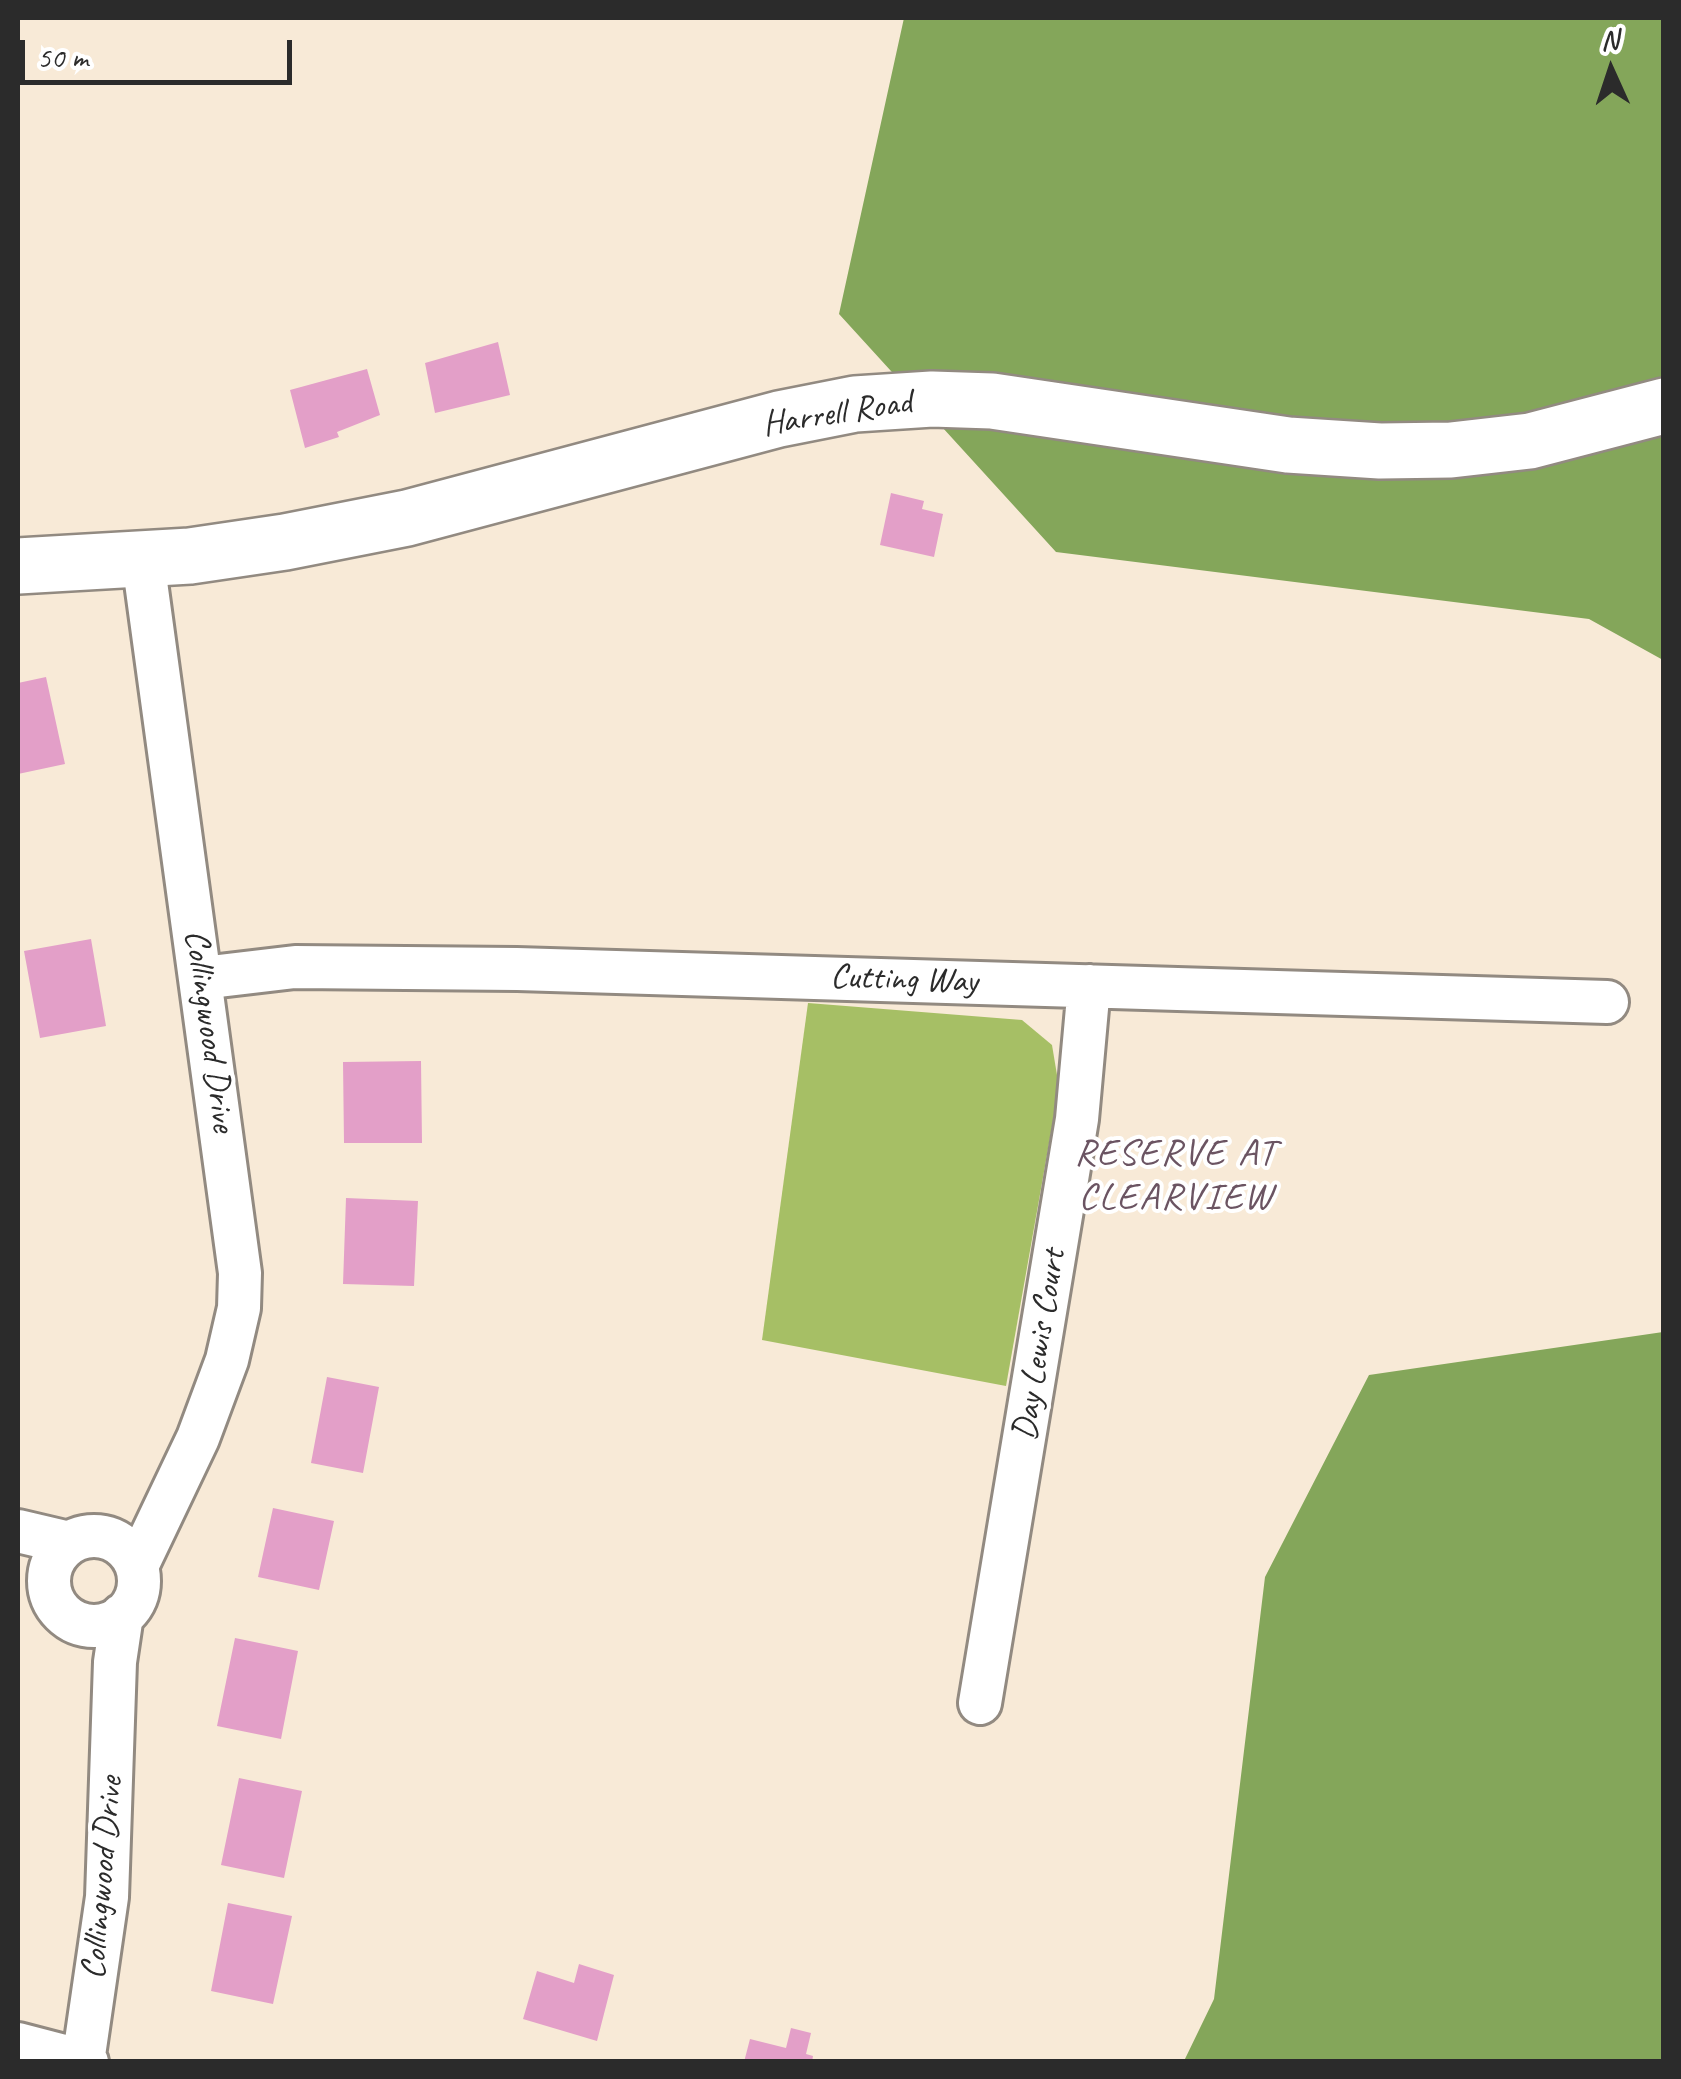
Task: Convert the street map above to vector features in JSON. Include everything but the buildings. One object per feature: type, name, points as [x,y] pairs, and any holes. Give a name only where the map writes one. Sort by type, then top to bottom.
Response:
[{"type":"street","name":"Harrell Road","points":[[18,566],[143,560],[285,542],[407,518],[779,419],[855,404],[932,399],[992,402],[1288,446],[1380,452],[1451,450],[1530,440],[1664,406]]},
{"type":"street","name":"Collingwood Drive","points":[[84,2061],[107,1897],[116,1693],[101,1619],[139,1591],[91,1557],[140,1520],[170,1491],[210,1406],[227,1360],[239,1308],[233,1202],[143,560]]},
{"type":"street","name":"Cutting Way","points":[[202,978],[356,966],[1607,1002]]},
{"type":"street","name":"Day Lewis Court","points":[[980,1703],[1077,1119],[1088,986]]},
{"type":"street","points":[[18,1534],[91,1557],[58,1608],[101,1619]]},
{"type":"street","points":[[18,2044],[84,2061]]},
{"type":"green space","points":[[904,18],[1663,18],[1663,660],[1589,619],[1056,552],[839,314]]},
{"type":"green space","points":[[808,1003],[1022,1020],[1052,1045],[1059,1087],[1006,1386],[762,1340]]},
{"type":"green space","points":[[1663,1332],[1663,2061],[1184,2061],[1214,1999],[1265,1577],[1369,1375]]},
{"type":"district","name":"RESERVE AT CLEARVIEW","points":[[1176,1176]]}]
